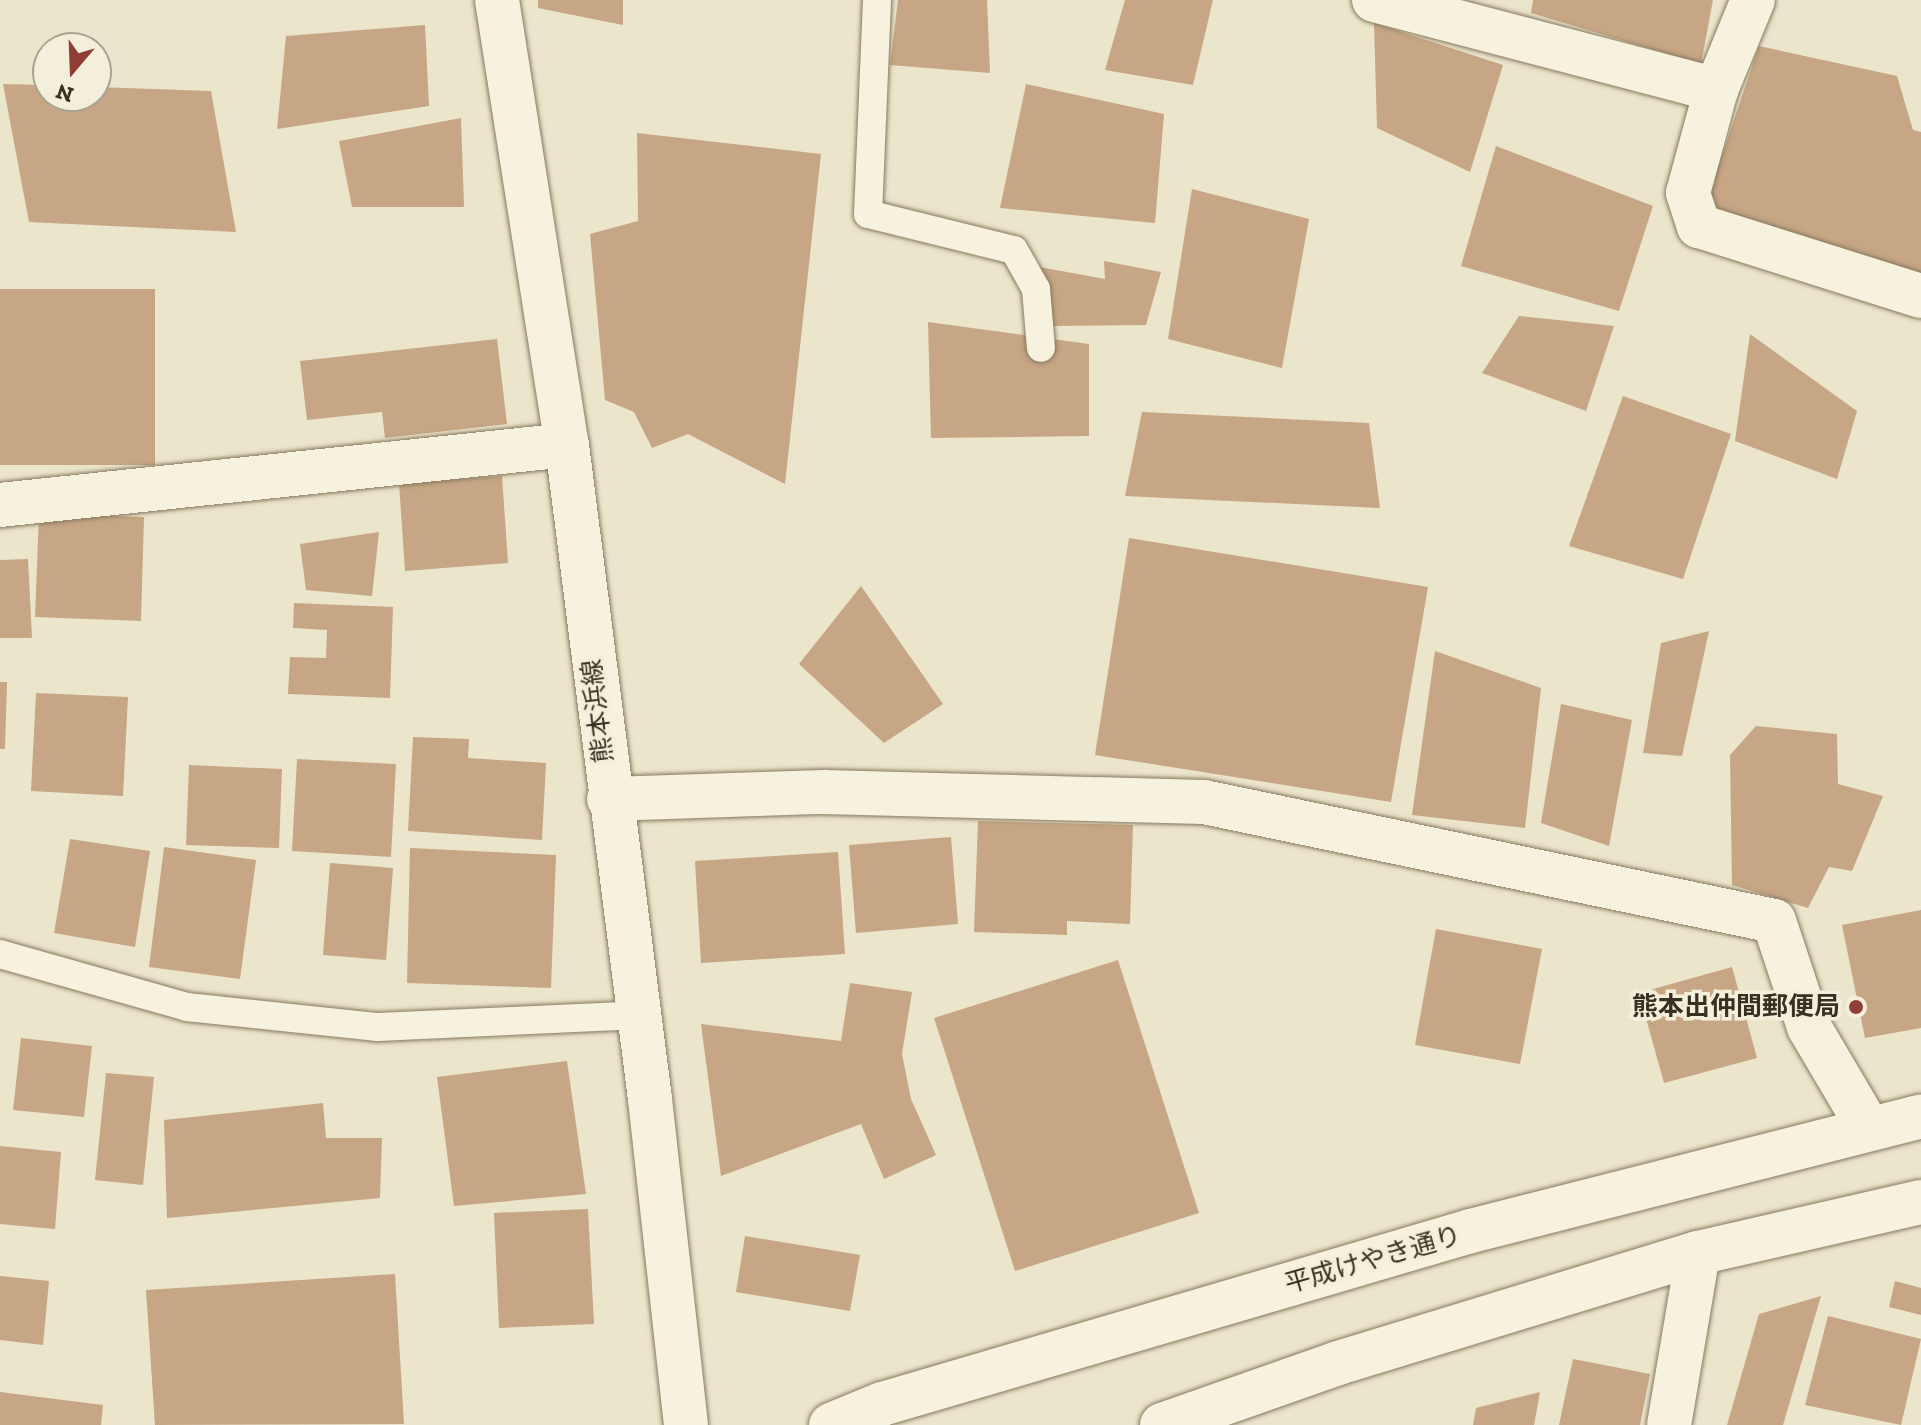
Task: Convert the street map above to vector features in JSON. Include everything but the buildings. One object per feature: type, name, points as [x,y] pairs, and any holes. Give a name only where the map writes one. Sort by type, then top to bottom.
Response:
[{"type":"street","name":"熊本浜線","points":[[497,0],[567,445],[609,799],[640,1015],[686,1425]]},
{"type":"street","points":[[1374,0],[1716,90]]},
{"type":"street","points":[[1753,0],[1716,90],[1688,193],[1699,226],[1921,296]]},
{"type":"street","points":[[0,505],[567,445]]},
{"type":"street","points":[[609,799],[824,792],[1204,802],[1774,921],[1809,1027],[1868,1127]]},
{"type":"street","name":"平成けやき通り","points":[[831,1425],[882,1404],[1471,1231],[1868,1127],[1921,1116]]},
{"type":"street","points":[[1162,1425],[1338,1363],[1698,1253],[1921,1202]]},
{"type":"street","points":[[1669,1425],[1698,1253]]},
{"type":"lane","points":[[877,0],[868,214],[1014,250],[1036,289],[1041,348]]},
{"type":"lane","points":[[0,954],[187,1007],[378,1027],[640,1015]]},
{"type":"place","name":"熊本出仲間郵便局","points":[[1856,1007]]}]
